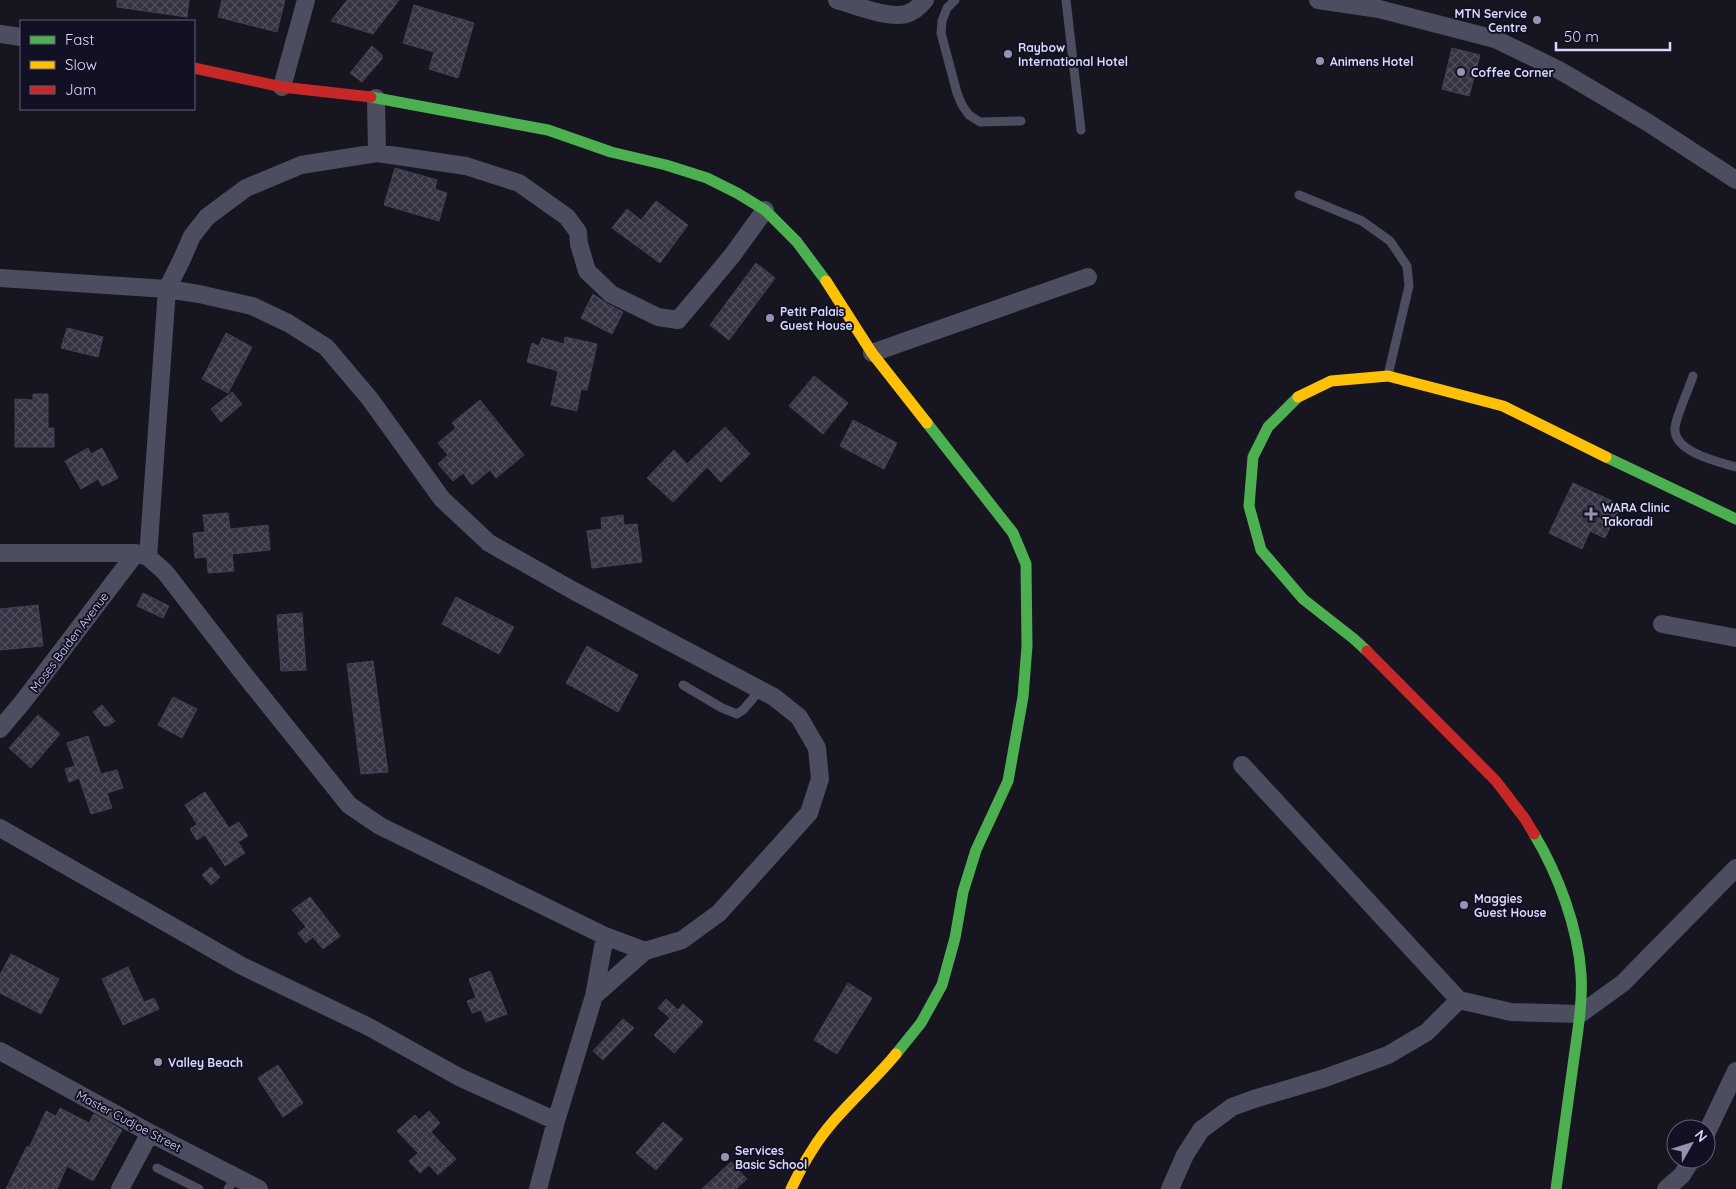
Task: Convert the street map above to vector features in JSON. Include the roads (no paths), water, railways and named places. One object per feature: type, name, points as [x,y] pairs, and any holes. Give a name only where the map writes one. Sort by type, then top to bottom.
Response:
[{"type":"street","points":[[282,87],[306,0]]},
{"type":"street","points":[[837,0],[878,12],[894,14],[906,14],[919,8],[925,0]]},
{"type":"street","points":[[1318,0],[1378,5],[1494,39],[1559,70],[1647,122],[1736,180]]},
{"type":"street","points":[[0,34],[20,37]]},
{"type":"street","points":[[195,68],[282,87],[376,98],[548,130],[611,152],[666,165],[707,178],[738,193],[765,210],[797,242],[827,282],[872,353],[1013,533],[1026,564],[1027,646],[1023,697],[1008,781],[976,850],[963,892],[955,938],[942,985],[921,1023],[883,1070],[832,1124],[811,1151],[791,1189]]},
{"type":"street","points":[[376,98],[377,153]]},
{"type":"street","points":[[142,555],[167,290],[192,236],[207,217],[246,188],[301,165],[377,153],[466,166],[519,183],[567,217],[578,232],[579,244],[587,271],[611,294],[658,317],[678,320],[731,257],[765,210]]},
{"type":"street","points":[[872,353],[1088,276]]},
{"type":"street","points":[[0,278],[199,294],[252,306],[288,323],[326,347],[370,399],[442,499],[489,543],[574,591],[774,697],[799,717],[817,748],[820,779],[809,813],[718,913],[682,940],[645,950],[594,996]]},
{"type":"street","points":[[1556,1189],[1580,1014],[1581,974],[1578,945],[1565,902],[1548,858],[1525,819],[1496,781],[1354,639],[1303,599],[1261,550],[1249,506],[1253,457],[1268,427],[1297,398],[1331,381],[1388,376],[1503,406],[1646,478],[1736,519]]},
{"type":"street","points":[[0,553],[142,555],[165,572],[349,805],[380,826],[605,936],[645,950]]},
{"type":"street","name":"Moses Baiden Avenue","points":[[0,729],[142,555]]},
{"type":"street","points":[[1662,624],[1736,638]]},
{"type":"street","points":[[1242,765],[1459,1000],[1511,1012],[1580,1014],[1622,983],[1736,868]]},
{"type":"street","points":[[0,828],[242,966],[369,1027],[459,1077],[556,1121]]},
{"type":"street","points":[[538,1189],[556,1121],[594,996],[605,936]]},
{"type":"street","points":[[1170,1189],[1185,1155],[1201,1130],[1232,1107],[1325,1078],[1388,1055],[1427,1032],[1459,1000]]},
{"type":"street","name":"Master Cudjoe Street","points":[[0,1051],[150,1133],[232,1183],[259,1189]]},
{"type":"street","points":[[1713,1119],[1736,1071]]},
{"type":"street","points":[[120,1189],[150,1133]]},
{"type":"street","points":[[1666,1189],[1686,1182],[1689,1169]]},
{"type":"lane","points":[[955,0],[947,8],[942,21],[941,33],[962,105],[969,116],[980,122],[1021,121]]},
{"type":"lane","points":[[1066,0],[1081,130]]},
{"type":"lane","points":[[1299,196],[1362,222],[1390,241],[1407,266],[1409,286],[1388,376]]},
{"type":"lane","points":[[1693,376],[1675,428],[1676,437],[1682,444],[1701,456],[1736,467]]},
{"type":"lane","points":[[683,685],[722,708],[737,714],[743,710],[760,690]]},
{"type":"lane","points":[[157,1168],[199,1189]]},
{"type":"place","name":"MTN Service Centre","points":[[1537,20]]},
{"type":"place","name":"Raybow International Hotel","points":[[1008,54]]},
{"type":"place","name":"Animens Hotel","points":[[1320,61]]},
{"type":"place","name":"Coffee Corner","points":[[1461,72]]},
{"type":"place","name":"Petit Palais Guest House","points":[[770,318]]},
{"type":"place","name":"WARA Clinic Takoradi","points":[[1591,514]]},
{"type":"place","name":"Maggies Guest House","points":[[1464,905]]},
{"type":"place","name":"Valley Beach","points":[[158,1062]]},
{"type":"place","name":"Services Basic School","points":[[725,1157]]}]
